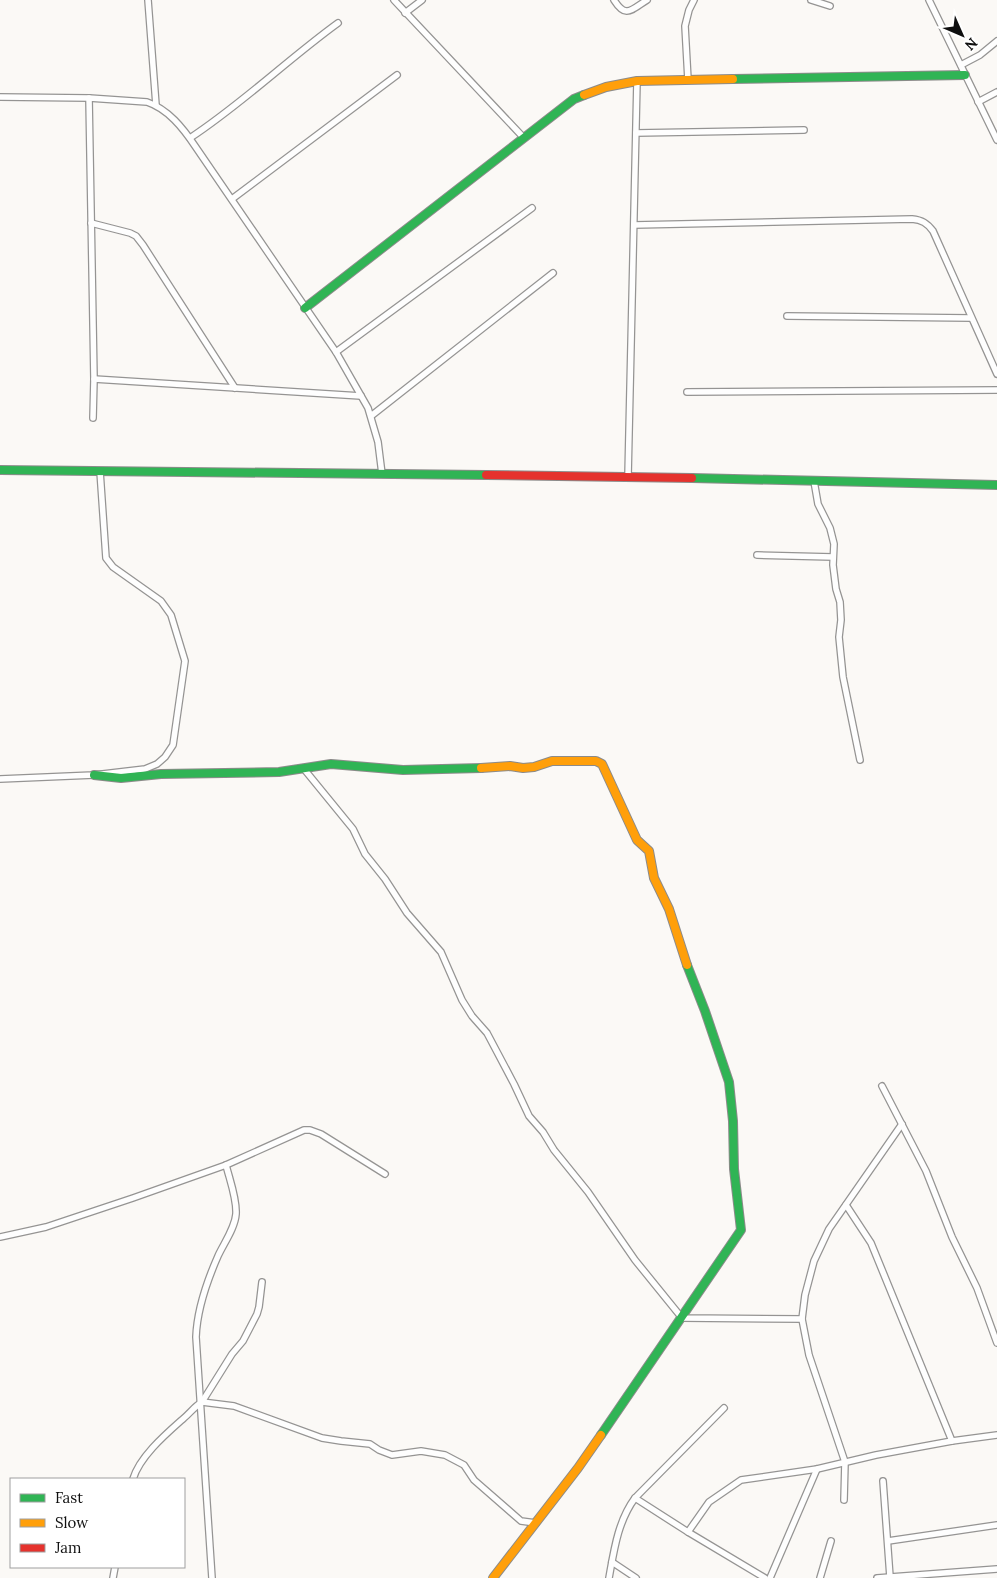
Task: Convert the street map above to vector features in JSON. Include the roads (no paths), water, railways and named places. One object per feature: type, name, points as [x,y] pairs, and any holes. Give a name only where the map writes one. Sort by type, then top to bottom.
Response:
[{"type":"street","points":[[148,0],[156,105]]},
{"type":"street","points":[[394,0],[523,137]]},
{"type":"street","points":[[405,13],[422,0]]},
{"type":"street","points":[[614,0],[620,10],[624,11],[630,10],[647,0]]},
{"type":"street","points":[[688,80],[685,26],[694,0]]},
{"type":"street","points":[[811,0],[830,6]]},
{"type":"street","points":[[929,0],[997,140]]},
{"type":"street","points":[[190,138],[219,119],[300,51],[338,23]]},
{"type":"street","points":[[961,65],[980,55],[997,41]]},
{"type":"street","points":[[232,199],[397,75]]},
{"type":"street","points":[[305,308],[523,137],[574,100],[606,87],[637,81],[965,75]]},
{"type":"street","points":[[628,477],[637,81]]},
{"type":"street","points":[[978,102],[997,92]]},
{"type":"street","points":[[0,98],[89,98],[147,102],[156,105],[173,119],[190,138],[336,352],[372,416],[382,474]]},
{"type":"street","points":[[89,98],[93,418]]},
{"type":"street","points":[[636,133],[804,130]]},
{"type":"street","points":[[336,352],[532,208]]},
{"type":"street","points":[[634,225],[922,220],[933,231],[997,374]]},
{"type":"street","points":[[91,223],[130,232],[143,244],[235,388]]},
{"type":"street","points":[[372,416],[553,272]]},
{"type":"street","points":[[787,316],[971,318]]},
{"type":"street","points":[[94,379],[361,396]]},
{"type":"street","points":[[687,392],[997,390]]},
{"type":"street","points":[[0,470],[628,477],[997,485]]},
{"type":"street","points":[[0,779],[94,775],[145,769],[157,764],[165,757],[173,745],[185,661],[178,634],[168,609],[161,601],[113,567],[106,558],[100,471]]},
{"type":"street","points":[[814,481],[818,504],[830,528],[834,544],[832,557],[841,611],[839,637],[843,678],[860,760]]},
{"type":"street","points":[[757,554],[832,557]]},
{"type":"street","points":[[94,775],[121,778],[161,774],[279,772],[331,764],[403,770],[510,766],[524,768],[552,761],[596,761],[602,764],[637,840],[649,851],[654,878],[669,909],[729,1082],[733,1121],[734,1169],[741,1230],[578,1468],[494,1578]]},
{"type":"street","points":[[304,769],[353,829],[365,854],[385,879],[407,913],[441,952],[462,1000],[472,1016],[487,1033],[529,1116],[588,1192],[635,1260],[682,1318]]},
{"type":"street","points":[[882,1086],[926,1171],[952,1237],[977,1288],[997,1343]]},
{"type":"street","points":[[844,1500],[844,1462],[809,1355],[802,1319],[805,1295],[814,1261],[829,1229],[902,1124]]},
{"type":"street","points":[[0,1237],[46,1227],[226,1165],[304,1130],[321,1134],[385,1174]]},
{"type":"street","points":[[212,1578],[196,1351],[198,1323],[207,1284],[236,1217],[236,1208],[226,1165]]},
{"type":"street","points":[[846,1204],[871,1242],[952,1441]]},
{"type":"street","points":[[133,1478],[143,1460],[159,1440],[201,1403],[232,1354],[243,1341],[257,1314],[262,1282]]},
{"type":"street","points":[[682,1318],[802,1319]]},
{"type":"street","points":[[201,1403],[234,1406],[322,1438],[341,1442],[370,1444],[392,1455],[421,1451],[445,1455],[462,1463],[474,1480],[521,1521],[536,1524]]},
{"type":"street","points":[[609,1578],[621,1524],[627,1509],[635,1498],[724,1408]]},
{"type":"street","points":[[688,1532],[709,1502],[736,1482],[747,1478],[816,1469],[952,1441],[997,1434]]},
{"type":"street","points":[[770,1578],[816,1469]]},
{"type":"street","points":[[883,1481],[890,1577]]},
{"type":"street","points":[[635,1498],[765,1578]]},
{"type":"street","points":[[888,1540],[997,1526]]},
{"type":"street","points":[[820,1578],[831,1541]]},
{"type":"street","points":[[612,1562],[636,1578]]},
{"type":"street","points":[[877,1578],[997,1569]]}]
